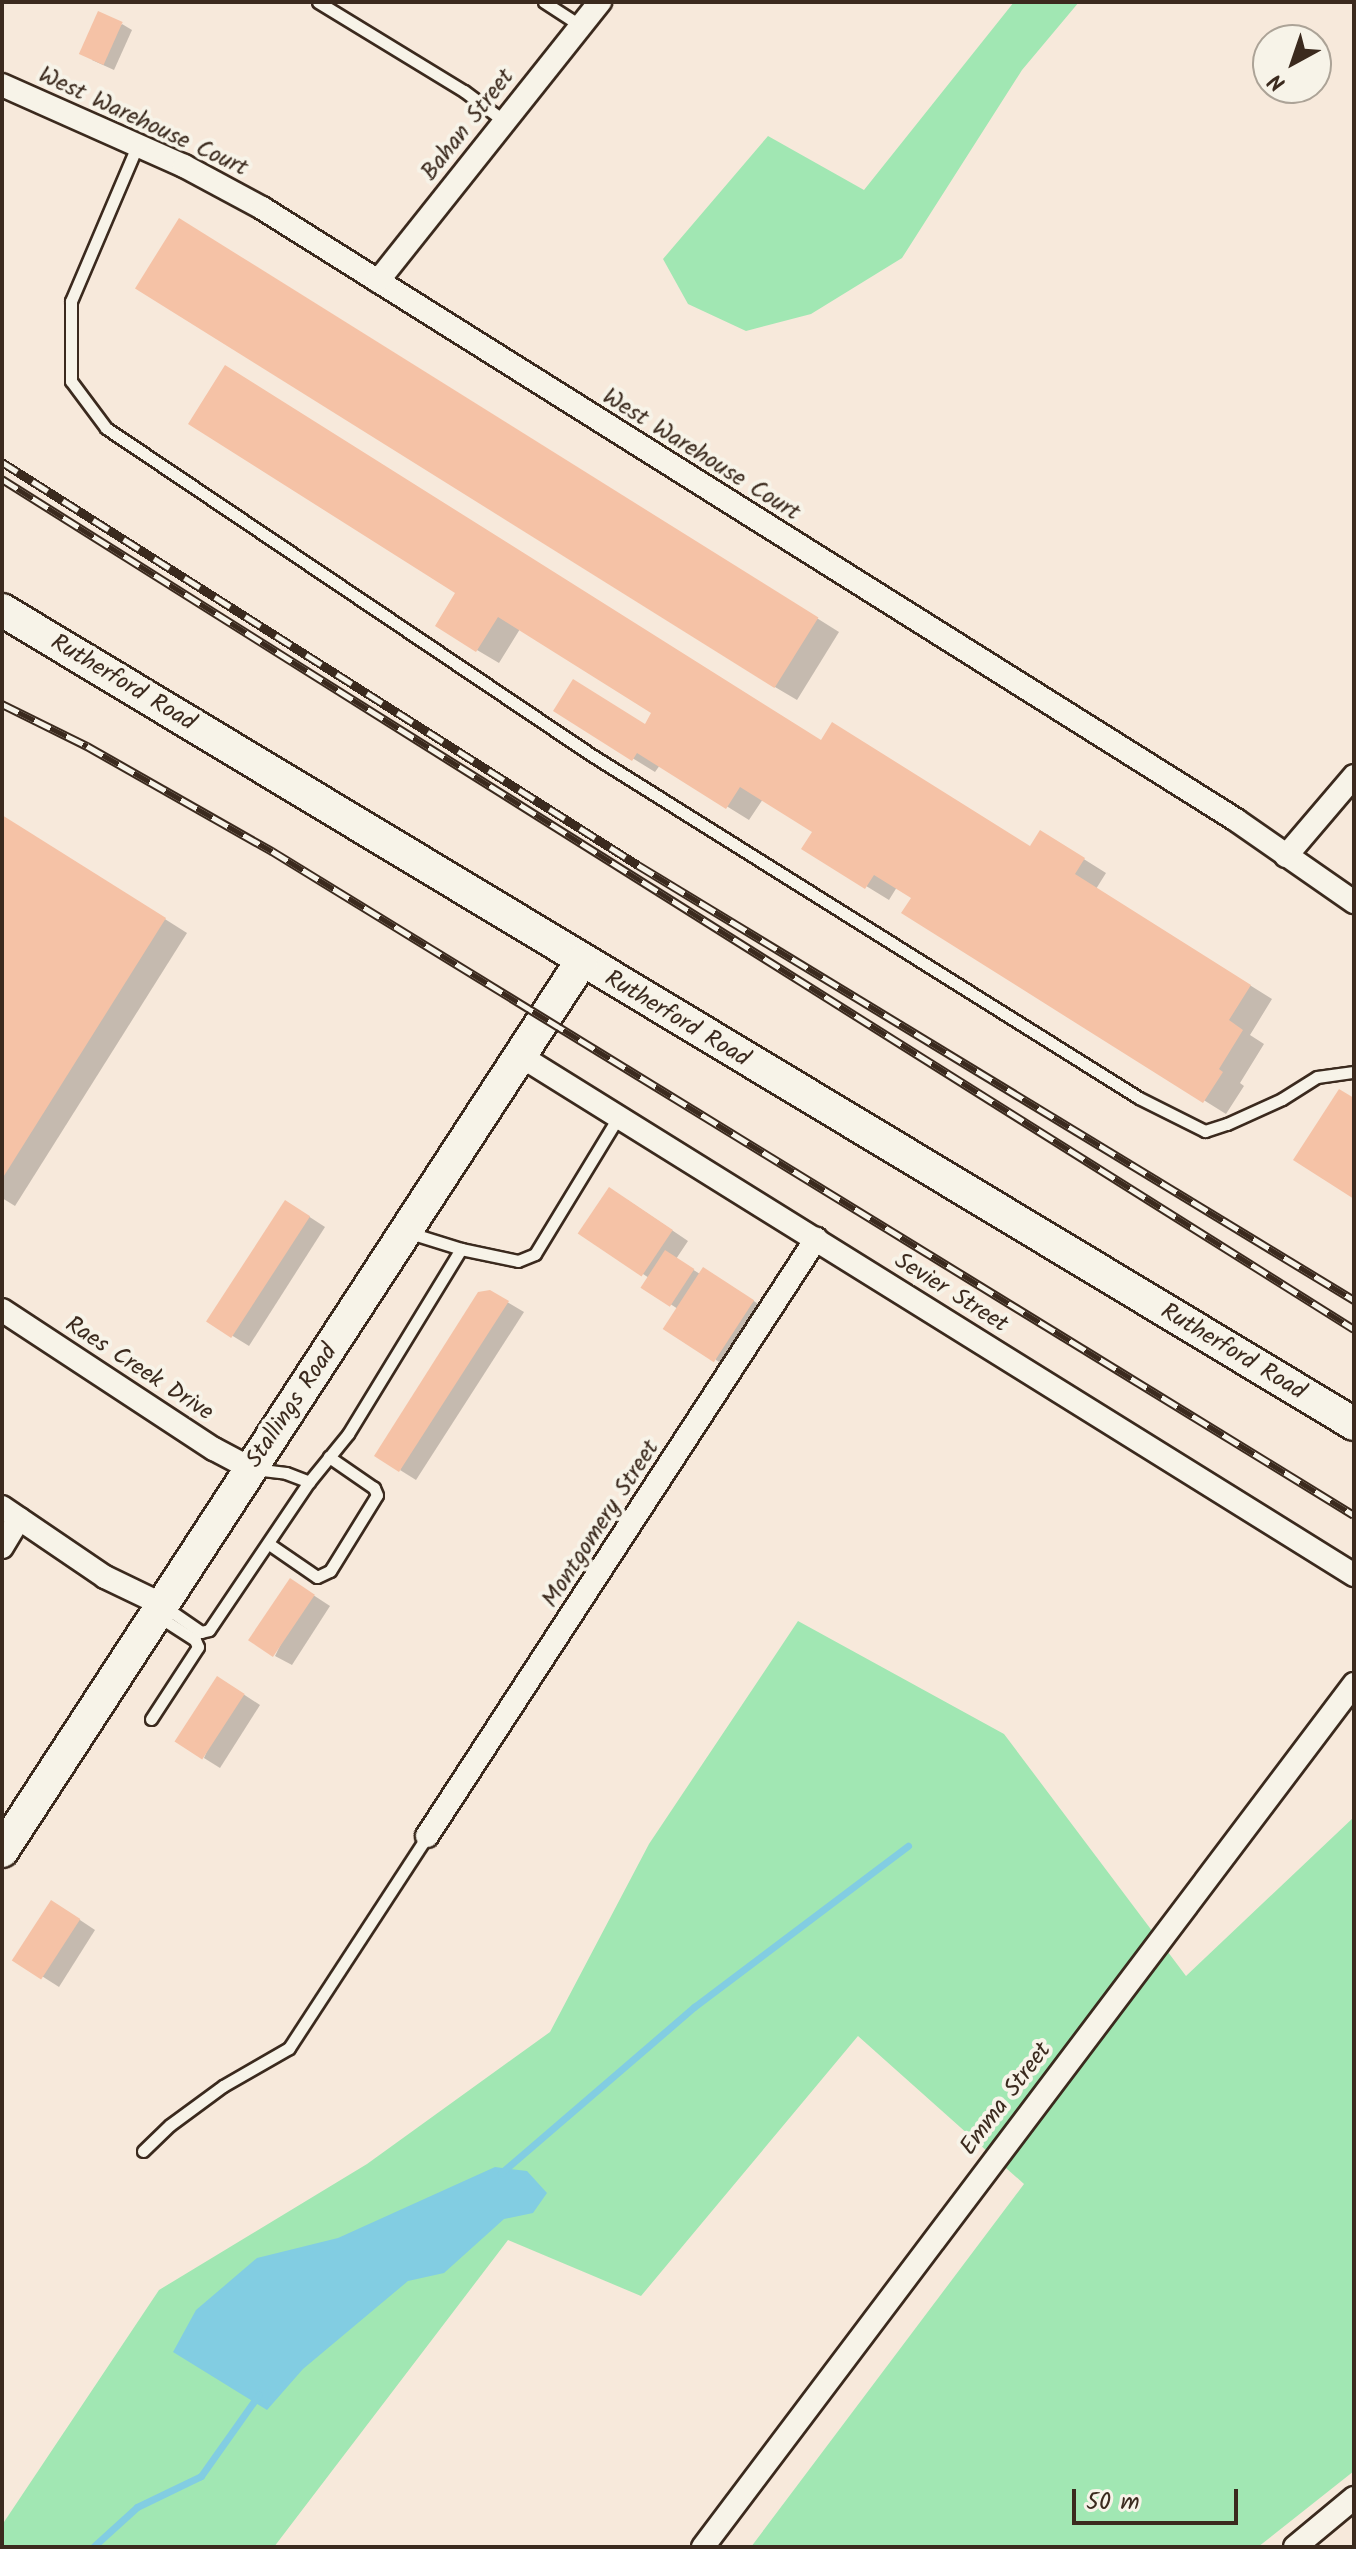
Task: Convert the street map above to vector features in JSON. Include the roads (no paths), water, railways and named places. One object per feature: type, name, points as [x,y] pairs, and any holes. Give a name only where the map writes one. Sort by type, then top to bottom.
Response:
[{"type":"street","name":"Bahan Street","points":[[378,281],[600,2]]},
{"type":"street","name":"West Warehouse Court","points":[[2,85],[138,144],[262,208],[1223,812],[1354,902]]},
{"type":"street","name":"Rutherford Road","points":[[2,610],[581,962],[1354,1424]]},
{"type":"street","points":[[1286,856],[1354,776]]},
{"type":"street","name":"Stallings Road","points":[[2,1851],[581,962]]},
{"type":"street","name":"Sevier Street","points":[[519,1055],[1354,1575]]},
{"type":"street","name":"Montgomery Street","points":[[427,1836],[816,1239]]},
{"type":"street","name":"Raes Creek Drive","points":[[2,1310],[214,1449],[249,1468]]},
{"type":"street","points":[[2,1547],[10,1513],[158,1609]]},
{"type":"street","name":"Emma Street","points":[[703,2547],[1354,1684]]},
{"type":"street","points":[[1295,2547],[1354,2498]]},
{"type":"lane","points":[[318,2],[464,91],[504,121]]},
{"type":"lane","points":[[544,2],[581,26]]},
{"type":"lane","points":[[138,144],[71,301],[71,381],[106,428],[590,754],[1139,1098],[1205,1131],[1282,1099],[1317,1077],[1354,1072]]},
{"type":"lane","points":[[408,1232],[461,1249],[518,1261],[535,1254],[619,1116]]},
{"type":"lane","points":[[158,1609],[201,1632],[209,1630],[309,1482],[348,1434],[461,1249]]},
{"type":"lane","points":[[269,1544],[317,1577],[330,1571],[377,1495],[374,1488],[329,1457]]},
{"type":"lane","points":[[249,1468],[286,1473],[309,1482]]},
{"type":"lane","points":[[151,1719],[198,1647],[195,1640],[158,1609]]},
{"type":"lane","points":[[143,2151],[170,2125],[223,2086],[289,2048],[427,1836]]},
{"type":"water","points":[[495,2167],[527,2171],[547,2193],[533,2213],[504,2219],[444,2273],[408,2281],[303,2369],[267,2410],[173,2352],[196,2310],[257,2258],[338,2238]]},
{"type":"waterway","points":[[501,2173],[694,2007],[908,1846]]},
{"type":"waterway","points":[[93,2547],[137,2507],[201,2476],[259,2394]]},
{"type":"railway","points":[[2,462],[638,865],[1354,1300]]},
{"type":"railway","points":[[2,479],[1354,1329]]},
{"type":"railway","points":[[2,704],[87,746],[272,851],[1354,1515]]}]
